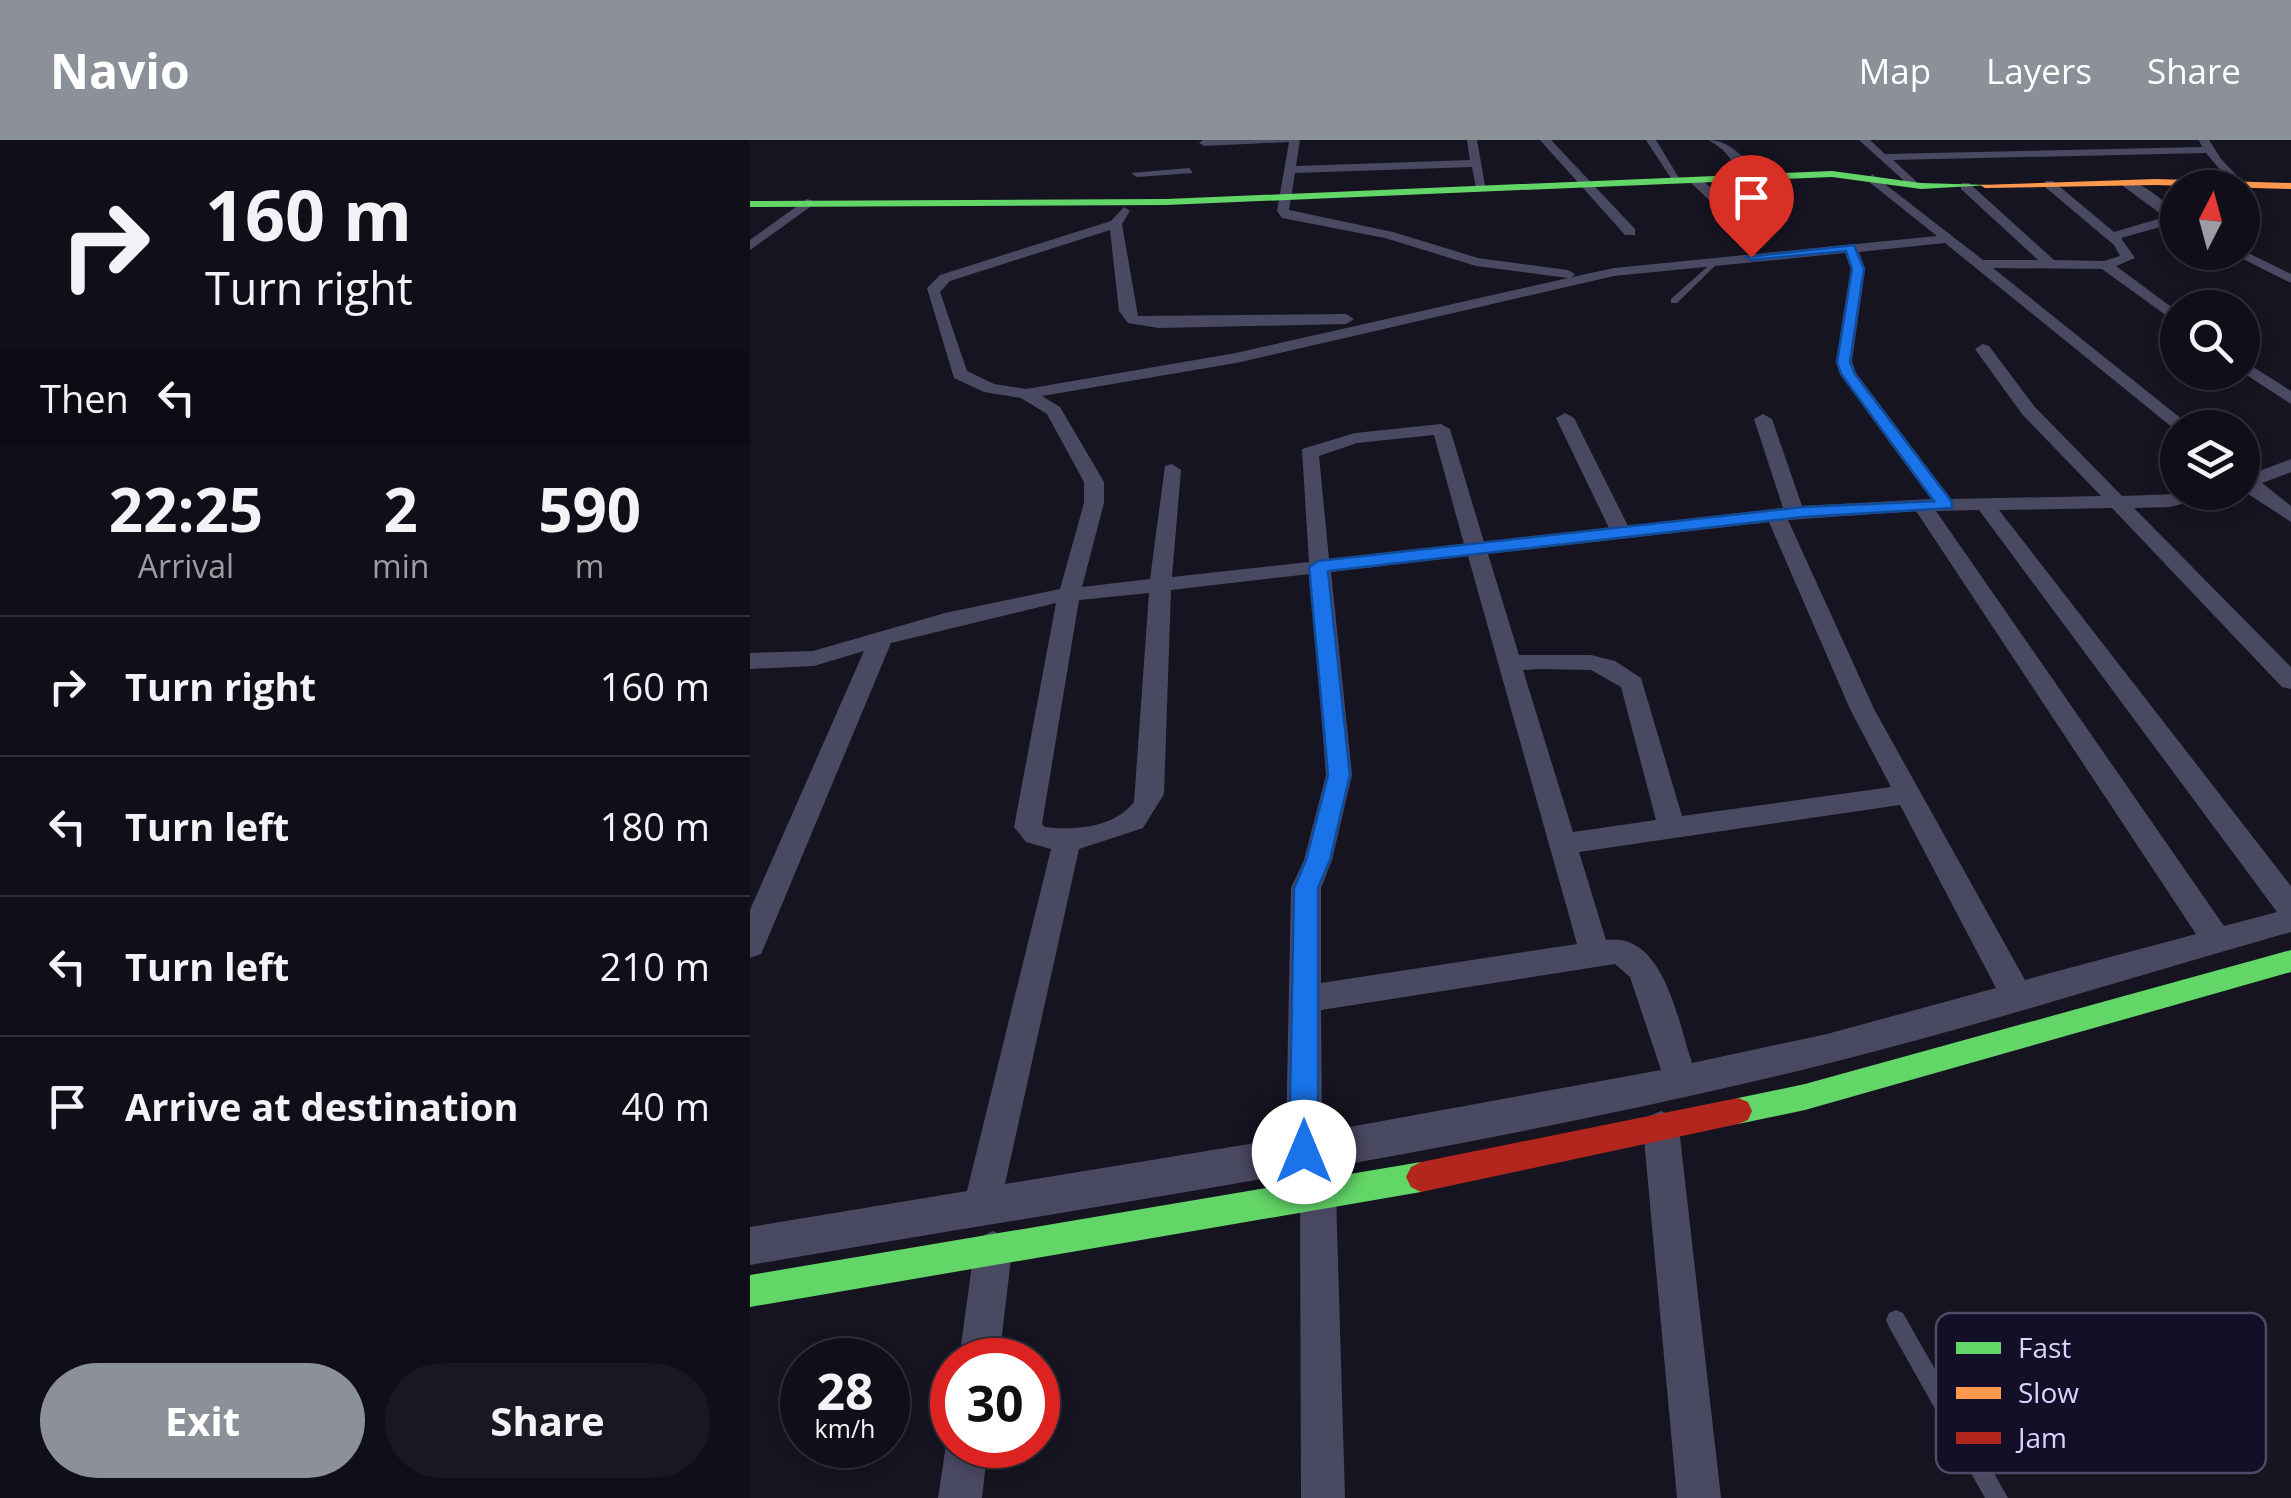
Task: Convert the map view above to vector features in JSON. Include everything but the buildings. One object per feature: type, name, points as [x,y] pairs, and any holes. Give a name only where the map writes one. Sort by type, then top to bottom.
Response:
[{"type":"street","points":[[1176,201],[1200,149],[1286,140]]},
{"type":"street","points":[[1295,140],[1283,211],[1299,219],[1388,235],[1476,262],[1589,277]]},
{"type":"street","points":[[1472,140],[1482,188]]},
{"type":"street","points":[[1545,140],[1630,232]]},
{"type":"street","points":[[1651,140],[1686,180],[1751,232]]},
{"type":"street","points":[[1714,140],[1727,148],[1752,177]]},
{"type":"street","points":[[1864,140],[1877,168],[1949,239],[2162,410]]},
{"type":"street","points":[[1940,140],[2050,265]]},
{"type":"street","points":[[2029,140],[2047,154]]},
{"type":"street","points":[[2117,140],[2134,152]]},
{"type":"street","points":[[750,204],[1176,201],[1832,174],[1958,156],[2134,152],[2207,145],[2227,170]]},
{"type":"street","points":[[1289,170],[1477,163]]},
{"type":"street","points":[[1877,168],[1912,184],[1977,178],[2049,184],[2160,183]]},
{"type":"street","points":[[1137,174],[1189,172]]},
{"type":"street","points":[[2127,183],[2160,205]]},
{"type":"street","points":[[1980,264],[2106,264],[2128,258],[2127,251],[2112,236],[2049,184]]},
{"type":"street","points":[[2260,185],[2291,186]]},
{"type":"street","points":[[750,246],[811,202]]},
{"type":"street","points":[[1131,202],[1116,224],[966,270],[934,285],[934,300],[960,374],[990,388],[1026,394],[1236,358],[1589,277],[1718,260],[1949,239]]},
{"type":"street","points":[[1116,224],[1127,311],[1133,320],[1158,323],[1397,319]]},
{"type":"street","points":[[2112,236],[2160,224]]},
{"type":"street","points":[[1850,247],[1858,269],[1844,362],[1848,374],[2216,939]]},
{"type":"street","points":[[2106,264],[2160,306]]},
{"type":"street","points":[[2260,264],[2291,278]]},
{"type":"street","points":[[1984,349],[2028,410],[2291,680]]},
{"type":"street","points":[[2260,377],[2291,399]]},
{"type":"street","points":[[1026,394],[1054,411],[1094,482],[1094,503],[1069,595],[1028,827],[1042,839],[1114,832],[1136,820],[1146,808],[1150,794],[1160,585],[1172,470]]},
{"type":"street","points":[[1565,418],[1621,532]]},
{"type":"street","points":[[1763,419],[1785,514],[1862,709],[2016,994]]},
{"type":"street","points":[[1304,1152],[1306,888],[1318,860],[1339,775],[1309,453],[1355,438],[1441,430],[1594,952]]},
{"type":"street","points":[[2260,475],[2291,464]]},
{"type":"street","points":[[2260,492],[2291,516]]},
{"type":"street","points":[[750,661],[814,658],[991,608],[1069,595],[1621,532],[1785,514],[1934,505],[2160,502]]},
{"type":"street","points":[[1986,505],[2291,908]]},
{"type":"street","points":[[750,944],[880,642]]},
{"type":"street","points":[[1508,664],[1591,663],[1622,670],[1632,684],[1672,829]]},
{"type":"street","points":[[1562,844],[1906,794]]},
{"type":"street","points":[[982,1206],[1067,839]]},
{"type":"street","points":[[750,1246],[1484,1121],[1682,1081],[1827,1049],[2291,920]]},
{"type":"street","points":[[1304,999],[1618,951],[1643,970],[1682,1081]]},
{"type":"street","points":[[750,1291],[1478,1167],[1805,1098],[2291,962]]},
{"type":"street","points":[[1661,1128],[1699,1498]]},
{"type":"street","points":[[1318,1194],[1323,1498]]},
{"type":"street","points":[[981,1338],[994,1250]]},
{"type":"street","points":[[960,1498],[964,1468]]},
{"type":"lane","points":[[1674,301],[1718,260]]},
{"type":"lane","points":[[1896,1320],[1936,1390]]},
{"type":"lane","points":[[1983,1473],[1997,1498]]},
{"type":"traffic: fast","points":[[750,204],[1166,202],[1832,174],[1921,186],[1985,185]]},
{"type":"traffic: fast","points":[[1738,1111],[1805,1097],[2291,961]]},
{"type":"traffic: fast","points":[[750,1291],[1421,1177]]},
{"type":"traffic: slow","points":[[1985,185],[2156,182],[2291,186]]},
{"type":"traffic: jam","points":[[1421,1177],[1738,1111]]},
{"type":"route","points":[[1304,1152],[1306,888],[1318,860],[1339,775],[1318,567],[1803,512],[1946,505],[1848,374],[1845,346],[1858,269],[1850,247],[1751,257]]}]
